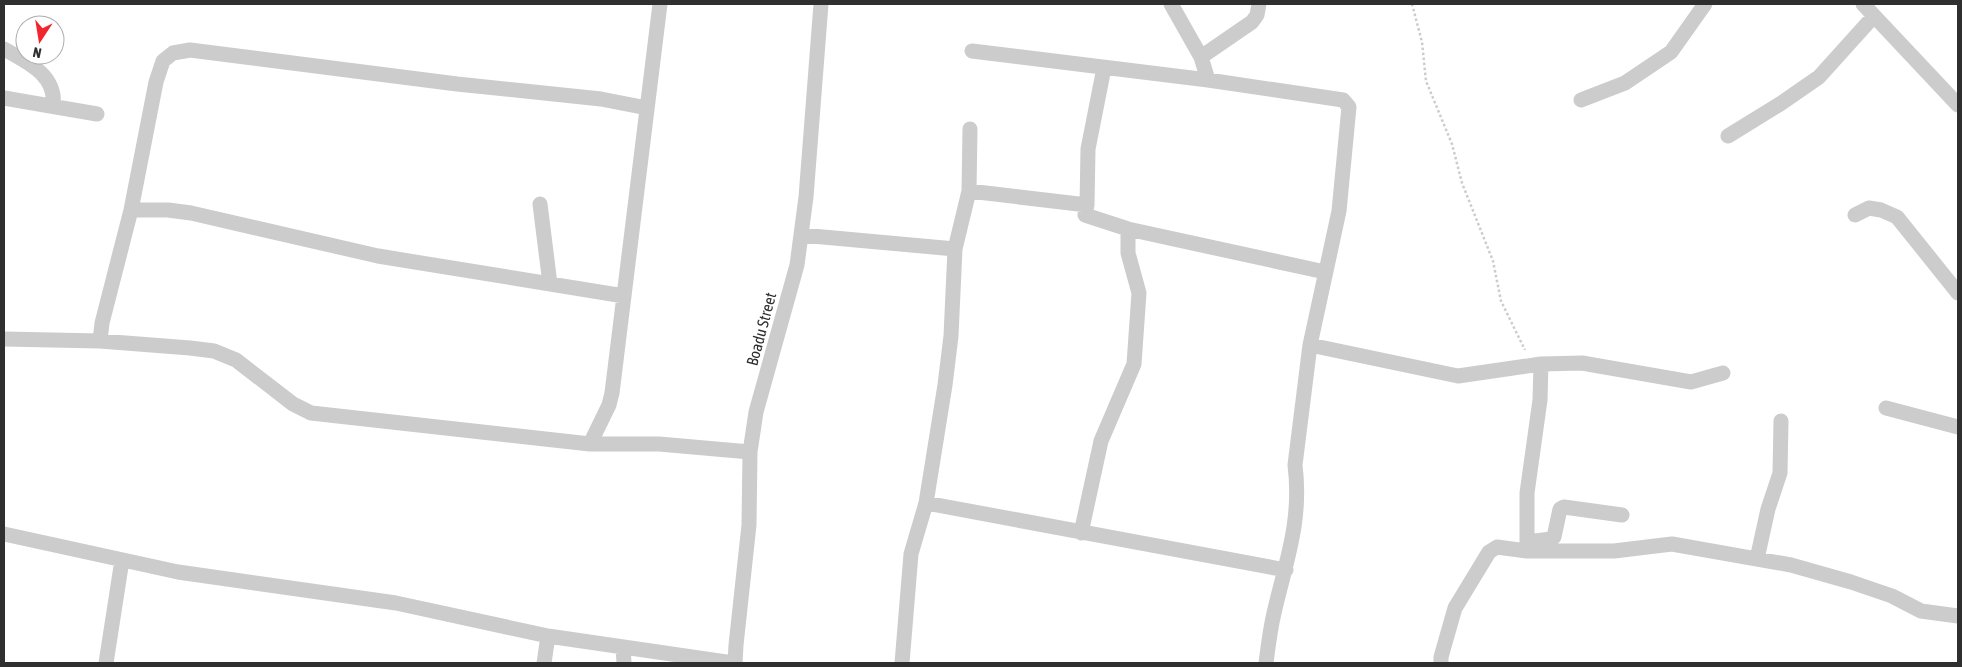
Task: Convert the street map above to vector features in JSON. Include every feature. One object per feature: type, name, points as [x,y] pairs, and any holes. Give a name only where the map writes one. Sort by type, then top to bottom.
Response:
[{"type":"street","points":[[590,444],[609,405],[660,4]]},
{"type":"street","name":"Boadu Street","points":[[734,663],[749,525],[750,452],[756,412],[796,265],[806,197],[821,4]]},
{"type":"street","points":[[1171,4],[1202,57],[1208,80]]},
{"type":"street","points":[[1202,57],[1252,22],[1258,15],[1259,4]]},
{"type":"street","points":[[1581,100],[1626,83],[1671,52],[1705,4]]},
{"type":"street","points":[[1863,4],[1958,105]]},
{"type":"street","points":[[1728,136],[1819,77],[1874,16]]},
{"type":"street","points":[[4,49],[32,65],[44,76],[52,91],[53,106]]},
{"type":"street","points":[[100,342],[102,323],[131,210],[156,82],[163,61],[173,53],[190,50],[457,84],[592,98],[647,108]]},
{"type":"street","points":[[972,51],[1208,80],[1343,100],[1349,107],[1339,211],[1310,345],[1294,465],[1297,481],[1293,539],[1274,615],[1266,663]]},
{"type":"street","points":[[1104,68],[1088,149],[1087,205],[1085,215],[1128,229],[1325,272]]},
{"type":"street","points":[[4,98],[97,114]]},
{"type":"street","points":[[902,663],[911,554],[926,503],[946,386],[951,336],[955,249],[969,191],[970,129]]},
{"type":"street","points":[[969,191],[1087,205]]},
{"type":"street","points":[[540,204],[550,284]]},
{"type":"street","points":[[1855,215],[1869,208],[1881,210],[1897,217],[1956,286]]},
{"type":"street","points":[[131,210],[168,210],[191,213],[378,256],[624,296]]},
{"type":"street","points":[[1081,533],[1101,441],[1134,364],[1139,293],[1128,253],[1128,229]]},
{"type":"street","points":[[800,235],[955,249]]},
{"type":"street","points":[[4,339],[100,342],[214,351],[236,360],[293,404],[312,413],[590,444],[659,444],[750,452]]},
{"type":"street","points":[[1310,345],[1458,376],[1542,364],[1582,363],[1691,382],[1723,373]]},
{"type":"street","points":[[1527,546],[1527,493],[1540,400],[1542,364]]},
{"type":"street","points":[[1886,408],[1958,427]]},
{"type":"street","points":[[1757,559],[1768,509],[1780,473],[1781,421]]},
{"type":"street","points":[[926,503],[1286,570]]},
{"type":"street","points":[[1527,546],[1554,538],[1560,509],[1564,507],[1622,515]]},
{"type":"street","points":[[4,534],[178,572],[396,603],[548,636],[623,647],[663,658],[734,663]]},
{"type":"street","points":[[1441,663],[1455,608],[1489,552],[1497,547],[1527,546],[1614,551],[1672,544],[1791,565],[1892,596],[1921,611],[1958,616]]},
{"type":"street","points":[[106,663],[122,560]]},
{"type":"street","points":[[544,663],[548,636]]},
{"type":"street","points":[[623,647],[624,663]]},
{"type":"path","points":[[1412,4],[1422,42],[1426,81],[1452,144],[1462,183],[1493,261],[1501,301],[1523,349],[1542,364]]}]
